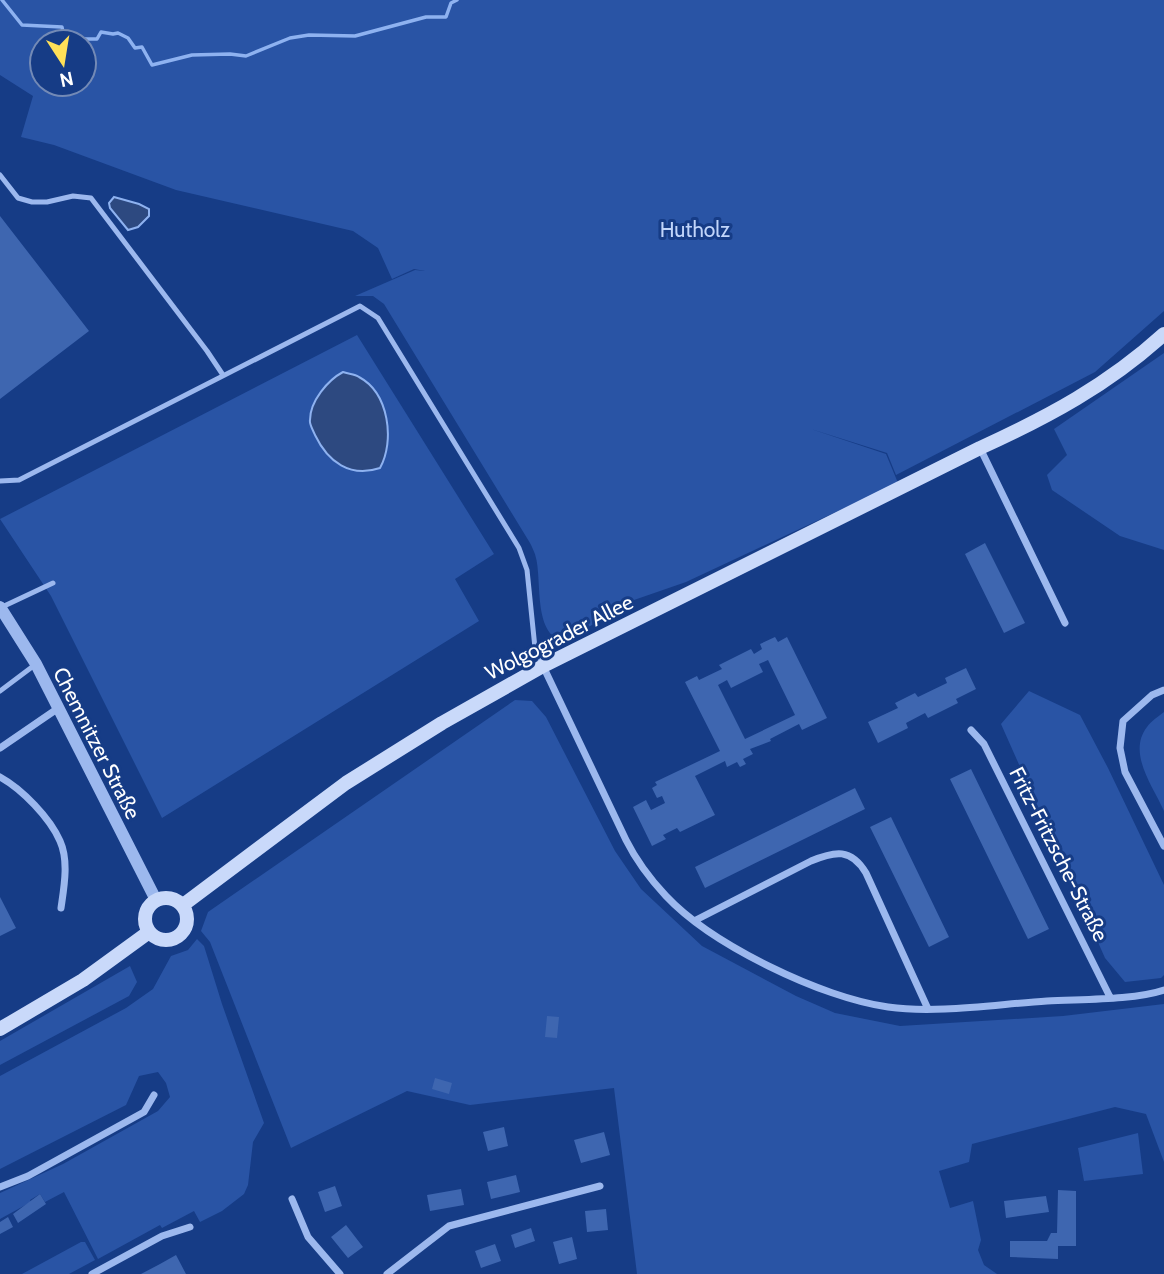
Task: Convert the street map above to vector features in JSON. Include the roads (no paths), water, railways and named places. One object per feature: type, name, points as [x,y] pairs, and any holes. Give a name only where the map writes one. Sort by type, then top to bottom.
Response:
[{"type":"main road","name":"Wolgograder Allee","points":[[183,905],[346,783],[442,723],[543,666],[980,448],[1044,419],[1105,382],[1137,359],[1164,334]]},
{"type":"main road","points":[[170,898],[183,905],[188,918],[180,936],[167,940],[149,932],[145,918],[150,904],[156,900],[170,898]]},
{"type":"main road","points":[[0,1029],[83,980],[149,932]]},
{"type":"street","points":[[980,448],[1065,623]]},
{"type":"street","name":"Chemnitzer Straße","points":[[0,607],[36,664],[156,900]]},
{"type":"street","points":[[543,666],[635,857],[667,897],[694,920],[788,976],[863,1003],[891,1008],[928,1009],[1110,997],[1164,989]]},
{"type":"street","points":[[1164,690],[1152,695],[1123,721],[1120,748],[1125,772],[1164,846]]},
{"type":"street","points":[[0,748],[57,709]]},
{"type":"street","name":"Fritz-Fritzsche-Straße","points":[[971,730],[984,744],[1110,997]]},
{"type":"street","points":[[0,777],[38,809],[61,842],[66,876],[61,908]]},
{"type":"street","points":[[694,920],[829,853],[845,854],[859,862],[866,873],[928,1009]]},
{"type":"street","points":[[0,1187],[28,1176],[144,1112],[154,1095]]},
{"type":"street","points":[[387,1274],[449,1226],[600,1186]]},
{"type":"street","points":[[292,1199],[308,1237],[340,1274]]},
{"type":"street","points":[[92,1274],[162,1236],[190,1227]]},
{"type":"lane","points":[[0,175],[18,198],[32,202],[47,202],[73,196],[91,198],[223,375]]},
{"type":"lane","points":[[0,481],[19,480],[360,306],[378,318],[519,548],[527,570],[535,648],[543,666]]},
{"type":"lane","points":[[0,607],[53,583]]},
{"type":"lane","points":[[0,691],[36,664]]},
{"type":"waterway","points":[[2,0],[22,25],[62,27],[64,37],[68,39],[97,39],[101,32],[118,33],[128,38],[135,48],[142,47],[152,65],[192,55],[246,56],[290,38],[309,35],[355,36],[426,17],[446,17],[451,3],[457,0]]},
{"type":"park label","name":"Hutholz","points":[[695,229]]}]
